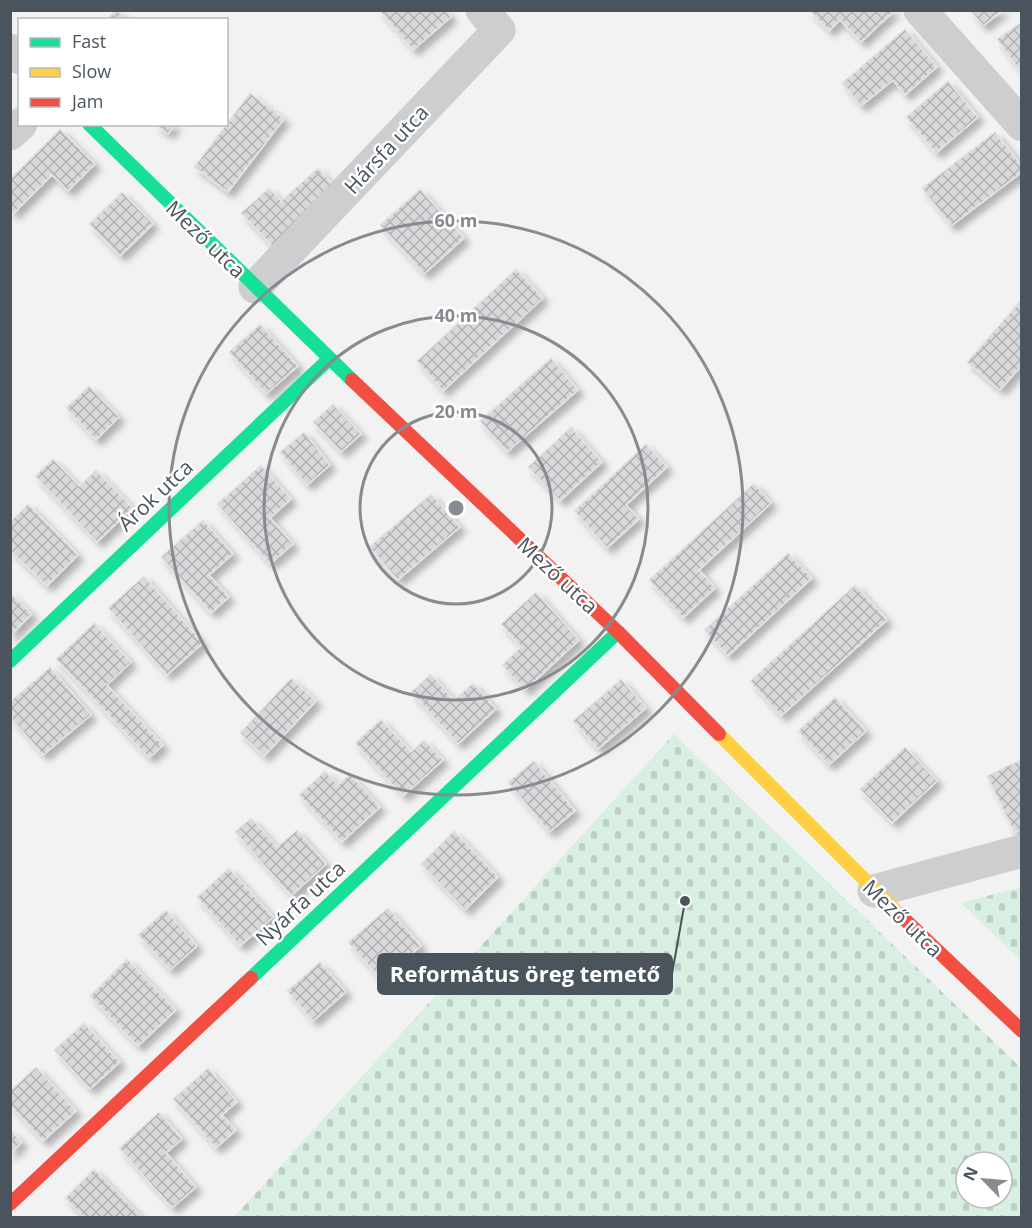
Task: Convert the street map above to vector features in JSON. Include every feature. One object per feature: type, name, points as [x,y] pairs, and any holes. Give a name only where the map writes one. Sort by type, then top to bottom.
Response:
[{"type":"street","name":"Hársfa utca","points":[[255,287],[499,30],[482,10]]},
{"type":"street","points":[[920,10],[1022,125]]},
{"type":"street","name":"Mező utca","points":[[91,126],[329,359],[618,632],[874,891],[1022,1031]]},
{"type":"street","name":"Árok utca","points":[[10,661],[329,359]]},
{"type":"street","name":"Nyárfa utca","points":[[10,1204],[618,632]]},
{"type":"street","points":[[874,891],[1022,851]]},
{"type":"green space","points":[[674,734],[1021,1068],[1021,1217],[234,1217]]},
{"type":"green space","points":[[1022,887],[1021,961],[961,903]]},
{"type":"building","points":[[117,10],[124,18],[108,18]]},
{"type":"building","points":[[379,10],[446,10],[451,17],[413,50]]},
{"type":"building","points":[[809,10],[894,11],[861,42],[840,20],[829,31]]},
{"type":"building","points":[[970,10],[1003,10],[983,26]]},
{"type":"building","points":[[1022,22],[1022,74],[997,39]]},
{"type":"building","points":[[905,29],[937,67],[905,95],[893,80],[861,106],[842,83]]},
{"type":"building","points":[[948,81],[978,117],[936,153],[906,117]]},
{"type":"building","points":[[250,93],[284,119],[228,192],[194,167],[225,126],[228,126],[228,122]]},
{"type":"building","points":[[158,126],[174,126],[168,134]]},
{"type":"building","points":[[60,129],[95,164],[68,191],[52,175],[13,214],[10,211],[10,179]]},
{"type":"building","points":[[995,132],[1022,166],[1022,172],[951,226],[922,188]]},
{"type":"building","points":[[318,168],[336,188],[273,247],[241,213],[269,188],[281,201]]},
{"type":"building","points":[[420,189],[464,238],[424,274],[380,225]]},
{"type":"building","points":[[122,192],[153,224],[120,256],[89,224]]},
{"type":"building","points":[[516,269],[543,298],[443,391],[417,361]]},
{"type":"building","points":[[1022,299],[1022,365],[1000,390],[967,362]]},
{"type":"building","points":[[260,324],[298,366],[266,394],[229,352]]},
{"type":"building","points":[[551,358],[578,390],[507,452],[480,421]]},
{"type":"building","points":[[89,386],[119,417],[96,440],[66,408]]},
{"type":"building","points":[[333,404],[361,434],[341,452],[313,422]]},
{"type":"building","points":[[571,427],[602,462],[560,501],[528,467]]},
{"type":"building","points":[[304,432],[330,465],[307,485],[280,452]]},
{"type":"building","points":[[646,444],[667,467],[626,505],[639,519],[607,548],[574,511]]},
{"type":"building","points":[[53,459],[79,486],[96,470],[133,508],[97,542],[35,476]]},
{"type":"building","points":[[261,465],[291,499],[270,518],[293,544],[270,564],[217,504]]},
{"type":"building","points":[[754,483],[771,503],[699,570],[715,588],[683,618],[649,580]]},
{"type":"building","points":[[431,494],[460,527],[398,580],[369,547]]},
{"type":"building","points":[[28,504],[78,555],[47,586],[10,550],[10,522]]},
{"type":"building","points":[[203,520],[233,554],[209,575],[229,597],[211,613],[161,557]]},
{"type":"building","points":[[788,553],[812,578],[728,656],[704,630]]},
{"type":"building","points":[[144,576],[203,643],[167,675],[108,608]]},
{"type":"building","points":[[855,585],[887,620],[781,716],[750,681]]},
{"type":"building","points":[[536,592],[579,640],[525,690],[502,665],[521,647],[501,624]]},
{"type":"building","points":[[10,593],[32,614],[10,636]]},
{"type":"building","points":[[94,623],[131,662],[107,685],[163,745],[149,758],[56,659]]},
{"type":"building","points":[[50,667],[91,715],[43,755],[10,717],[10,702]]},
{"type":"building","points":[[431,674],[454,700],[473,683],[496,709],[458,744],[411,692]]},
{"type":"building","points":[[291,678],[316,701],[264,756],[240,733]]},
{"type":"building","points":[[621,679],[646,708],[598,749],[573,721]]},
{"type":"building","points":[[835,697],[866,731],[829,765],[798,731]]},
{"type":"building","points":[[381,719],[411,752],[424,740],[443,760],[403,796],[355,743]]},
{"type":"building","points":[[905,747],[937,781],[892,823],[860,789]]},
{"type":"building","points":[[1022,759],[1022,829],[1014,832],[987,776]]},
{"type":"building","points":[[534,761],[575,811],[549,832],[508,782]]},
{"type":"building","points":[[325,771],[338,785],[350,774],[380,807],[342,842],[299,795]]},
{"type":"building","points":[[251,818],[277,847],[297,830],[326,864],[291,896],[235,832]]},
{"type":"building","points":[[454,831],[498,877],[465,910],[421,864]]},
{"type":"building","points":[[229,868],[273,917],[240,946],[197,897]]},
{"type":"building","points":[[388,908],[421,946],[381,980],[348,942]]},
{"type":"building","points":[[166,910],[197,946],[170,970],[138,935]]},
{"type":"building","points":[[127,959],[176,1010],[138,1046],[90,996]]},
{"type":"building","points":[[320,962],[346,992],[313,1021],[287,991]]},
{"type":"building","points":[[84,1023],[120,1062],[90,1089],[54,1050]]},
{"type":"building","points":[[36,1067],[76,1111],[43,1141],[10,1105],[10,1091]]},
{"type":"building","points":[[208,1068],[237,1102],[222,1115],[236,1130],[216,1148],[173,1099]]},
{"type":"building","points":[[159,1112],[182,1139],[166,1153],[196,1187],[172,1208],[119,1148]]},
{"type":"building","points":[[10,1130],[22,1142],[10,1154]]},
{"type":"building","points":[[94,1169],[143,1218],[85,1218],[65,1198]]},
{"type":"traffic: fast","points":[[91,126],[352,380]]},
{"type":"traffic: fast","points":[[10,661],[329,359]]},
{"type":"traffic: fast","points":[[251,978],[618,632]]},
{"type":"traffic: slow","points":[[719,734],[900,915]]},
{"type":"traffic: jam","points":[[352,380],[618,632],[719,734]]},
{"type":"traffic: jam","points":[[900,915],[1022,1031]]},
{"type":"traffic: jam","points":[[10,1204],[251,978]]},
{"type":"place","name":"Református öreg temető","points":[[685,901]]}]
